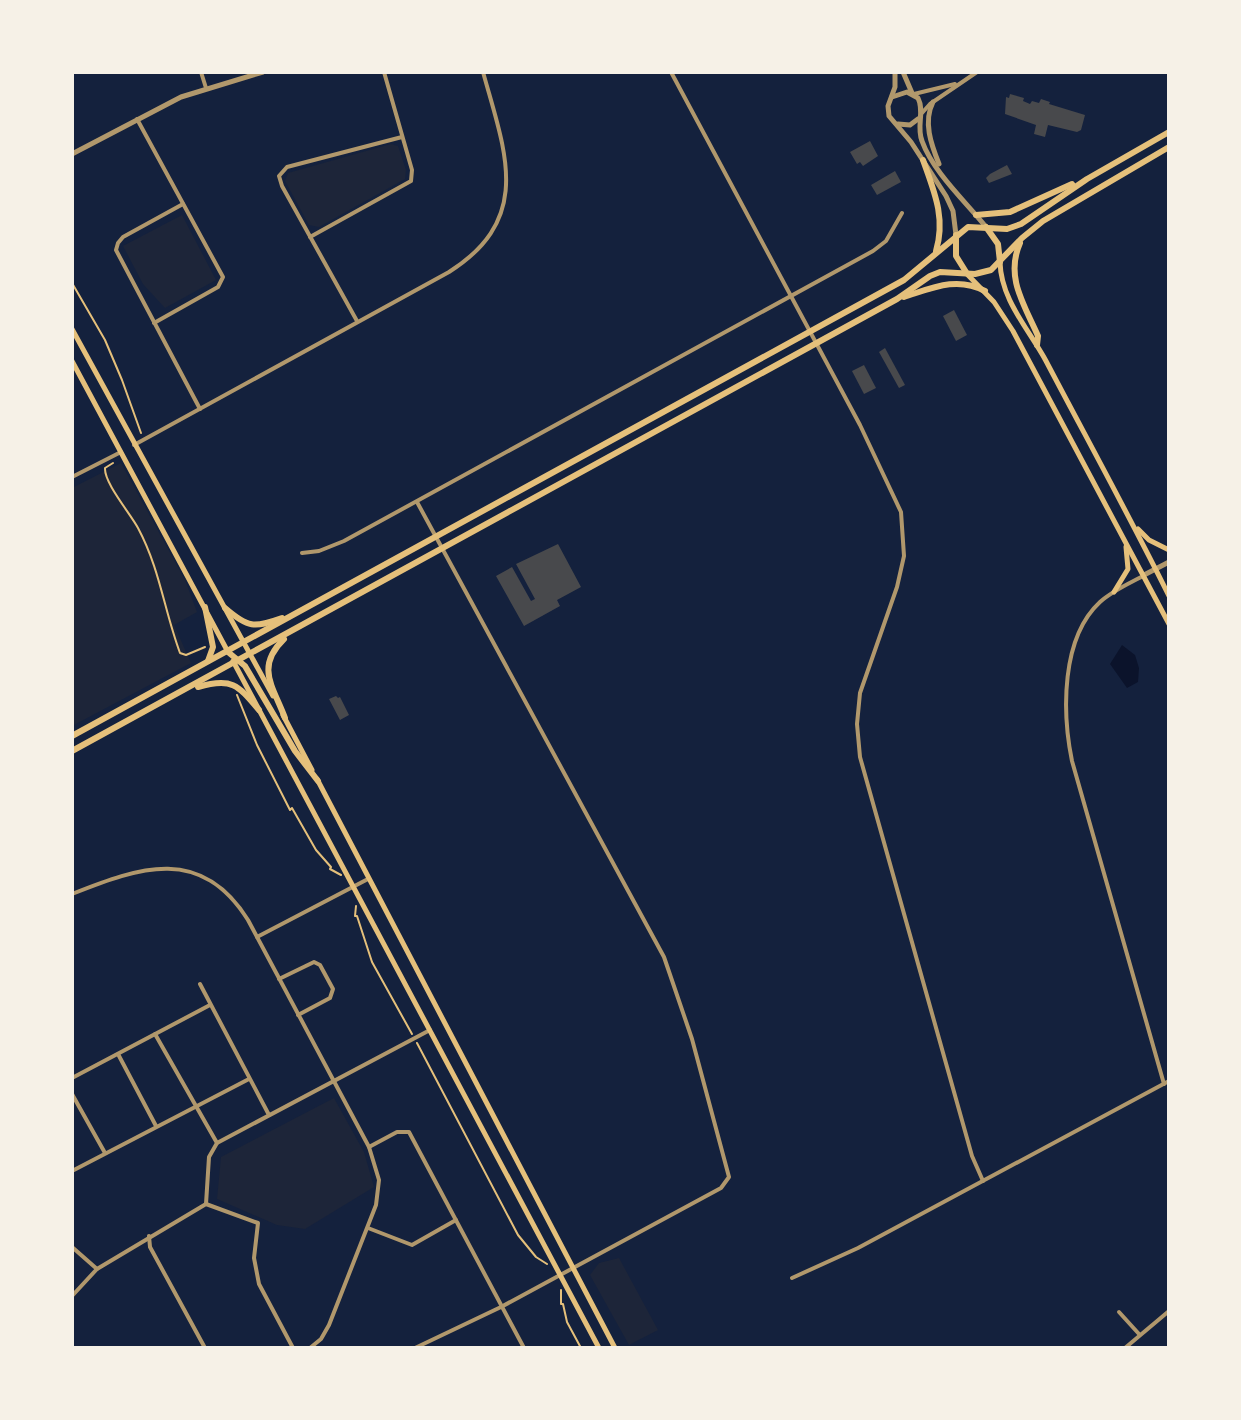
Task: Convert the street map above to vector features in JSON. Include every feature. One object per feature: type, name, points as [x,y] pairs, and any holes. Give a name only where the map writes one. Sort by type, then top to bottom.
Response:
[{"type":"main road","points":[[72,736],[904,280],[956,235],[971,226],[1007,229],[1021,224],[1087,179],[1169,132]]},
{"type":"main road","points":[[72,751],[897,299],[930,276],[940,272],[987,272],[1043,221],[1169,147]]},
{"type":"main road","points":[[923,160],[940,214],[935,254]]},
{"type":"main road","points":[[976,215],[1010,212],[1087,179]]},
{"type":"main road","points":[[986,227],[998,244],[1004,294],[1037,345],[1169,596]]},
{"type":"main road","points":[[956,235],[957,261],[985,291],[1013,331],[1169,624]]},
{"type":"main road","points":[[1022,238],[1013,261],[1014,275],[1038,336],[1037,345]]},
{"type":"main road","points":[[897,299],[953,282],[985,291]]},
{"type":"main road","points":[[72,329],[251,654],[615,1348]]},
{"type":"main road","points":[[72,361],[228,652],[318,781]]},
{"type":"main road","points":[[1133,523],[1149,540],[1169,550]]},
{"type":"main road","points":[[1114,592],[1128,569],[1124,538]]},
{"type":"main road","points":[[205,607],[213,647],[206,664]]},
{"type":"main road","points":[[225,608],[240,621],[255,626],[301,611]]},
{"type":"main road","points":[[285,718],[269,675],[267,660],[292,631]]},
{"type":"main road","points":[[237,662],[259,710],[599,1348]]},
{"type":"main road","points":[[183,691],[211,683],[231,683],[241,689],[259,710]]},
{"type":"street","points":[[201,72],[206,88]]},
{"type":"street","points":[[73,152],[171,101],[263,72]]},
{"type":"street","points":[[310,237],[409,183],[413,175],[384,72]]},
{"type":"street","points":[[134,445],[462,264],[482,245],[499,221],[506,201],[507,168],[483,72]]},
{"type":"street","points":[[671,72],[792,297],[901,512],[904,556],[897,587],[860,693],[857,724],[860,757],[972,1156],[983,1181]]},
{"type":"street","points":[[895,72],[896,81],[888,111],[951,206],[956,235]]},
{"type":"street","points":[[903,72],[921,103],[922,142],[986,227]]},
{"type":"street","points":[[895,123],[905,126],[933,102],[977,72]]},
{"type":"street","points":[[892,98],[901,92],[913,94],[958,84]]},
{"type":"street","points":[[933,102],[928,119],[929,137],[942,172]]},
{"type":"street","points":[[137,119],[223,280],[215,289],[154,323]]},
{"type":"street","points":[[357,321],[279,176],[284,168],[402,137]]},
{"type":"street","points":[[183,204],[123,237],[117,245],[117,252],[200,409]]},
{"type":"street","points":[[302,553],[319,551],[344,541],[879,248],[902,213]]},
{"type":"street","points":[[72,477],[121,452]]},
{"type":"street","points":[[415,1348],[573,1269],[721,1188],[729,1177],[692,1039],[664,957],[417,502]]},
{"type":"street","points":[[792,1278],[858,1248],[1166,1082],[1076,775],[1065,719],[1068,670],[1081,631],[1096,606],[1114,592],[1169,562]]},
{"type":"street","points":[[72,894],[138,870],[164,868],[206,879],[227,894],[242,911],[257,937],[369,1147],[379,1180],[376,1205],[329,1325],[321,1339],[310,1348]]},
{"type":"street","points":[[257,937],[368,879]]},
{"type":"street","points":[[279,979],[310,962],[322,968],[333,994],[298,1015]]},
{"type":"street","points":[[200,984],[269,1115]]},
{"type":"street","points":[[72,1078],[210,1005]]},
{"type":"street","points":[[206,1204],[209,1157],[217,1143],[430,1030]]},
{"type":"street","points":[[155,1034],[217,1143]]},
{"type":"street","points":[[118,1054],[156,1127]]},
{"type":"street","points":[[72,1171],[249,1079]]},
{"type":"street","points":[[72,1094],[105,1153]]},
{"type":"street","points":[[369,1147],[397,1132],[409,1132],[524,1348]]},
{"type":"street","points":[[72,1296],[97,1269],[206,1204],[258,1223],[254,1258],[259,1284],[293,1348]]},
{"type":"street","points":[[368,1228],[412,1245],[456,1220]]},
{"type":"street","points":[[149,1236],[150,1247],[205,1348]]},
{"type":"street","points":[[72,1247],[97,1269]]},
{"type":"street","points":[[1125,1348],[1169,1311]]},
{"type":"street","points":[[1119,1312],[1139,1334]]},
{"type":"path","points":[[72,283],[105,340],[141,433]]},
{"type":"path","points":[[113,464],[105,468],[105,478],[129,512],[154,560],[180,653],[186,655],[210,647]]},
{"type":"path","points":[[234,690],[257,745],[280,785],[290,810],[292,808],[308,840],[330,869],[340,875]]},
{"type":"path","points":[[356,905],[355,916],[372,962],[411,1032]]},
{"type":"path","points":[[418,1045],[518,1235],[536,1257],[547,1264]]},
{"type":"path","points":[[562,1292],[561,1304],[566,1319],[581,1348]]},
{"type":"shaded area","points":[[391,144],[398,146],[406,170],[405,179],[319,227],[309,225],[285,181],[288,173]]},
{"type":"shaded area","points":[[182,215],[216,280],[165,308],[143,284],[123,246]]},
{"type":"shaded area","points":[[121,463],[185,580],[197,612],[174,625],[191,663],[72,726],[72,488]]},
{"type":"shaded area","points":[[1122,645],[1135,655],[1139,668],[1138,682],[1127,688],[1110,664]]},
{"type":"shaded area","points":[[334,1098],[364,1152],[374,1187],[305,1229],[277,1225],[217,1199],[221,1157]]},
{"type":"shaded area","points":[[619,1258],[658,1330],[629,1345],[590,1275],[599,1263]]},
{"type":"building","points":[[1010,94],[1024,98],[1023,101],[1030,104],[1032,101],[1039,103],[1041,99],[1085,115],[1081,130],[1077,132],[1048,125],[1045,137],[1034,134],[1036,125],[1005,114],[1006,97],[1009,98]]},
{"type":"building","points":[[870,141],[878,156],[863,166],[860,162],[857,164],[850,152]]},
{"type":"building","points":[[1007,165],[1012,174],[989,183],[986,178],[990,174]]},
{"type":"building","points":[[895,171],[901,182],[877,195],[871,185]]},
{"type":"building","points":[[954,310],[967,335],[956,341],[943,316]]},
{"type":"building","points":[[885,348],[905,385],[899,388],[879,352]]},
{"type":"building","points":[[864,365],[876,388],[864,394],[852,371]]},
{"type":"building","points":[[558,544],[581,587],[557,600],[560,606],[524,626],[496,576],[512,567],[531,601],[535,599],[516,564]]},
{"type":"building","points":[[340,697],[349,715],[340,720],[329,699]]}]
